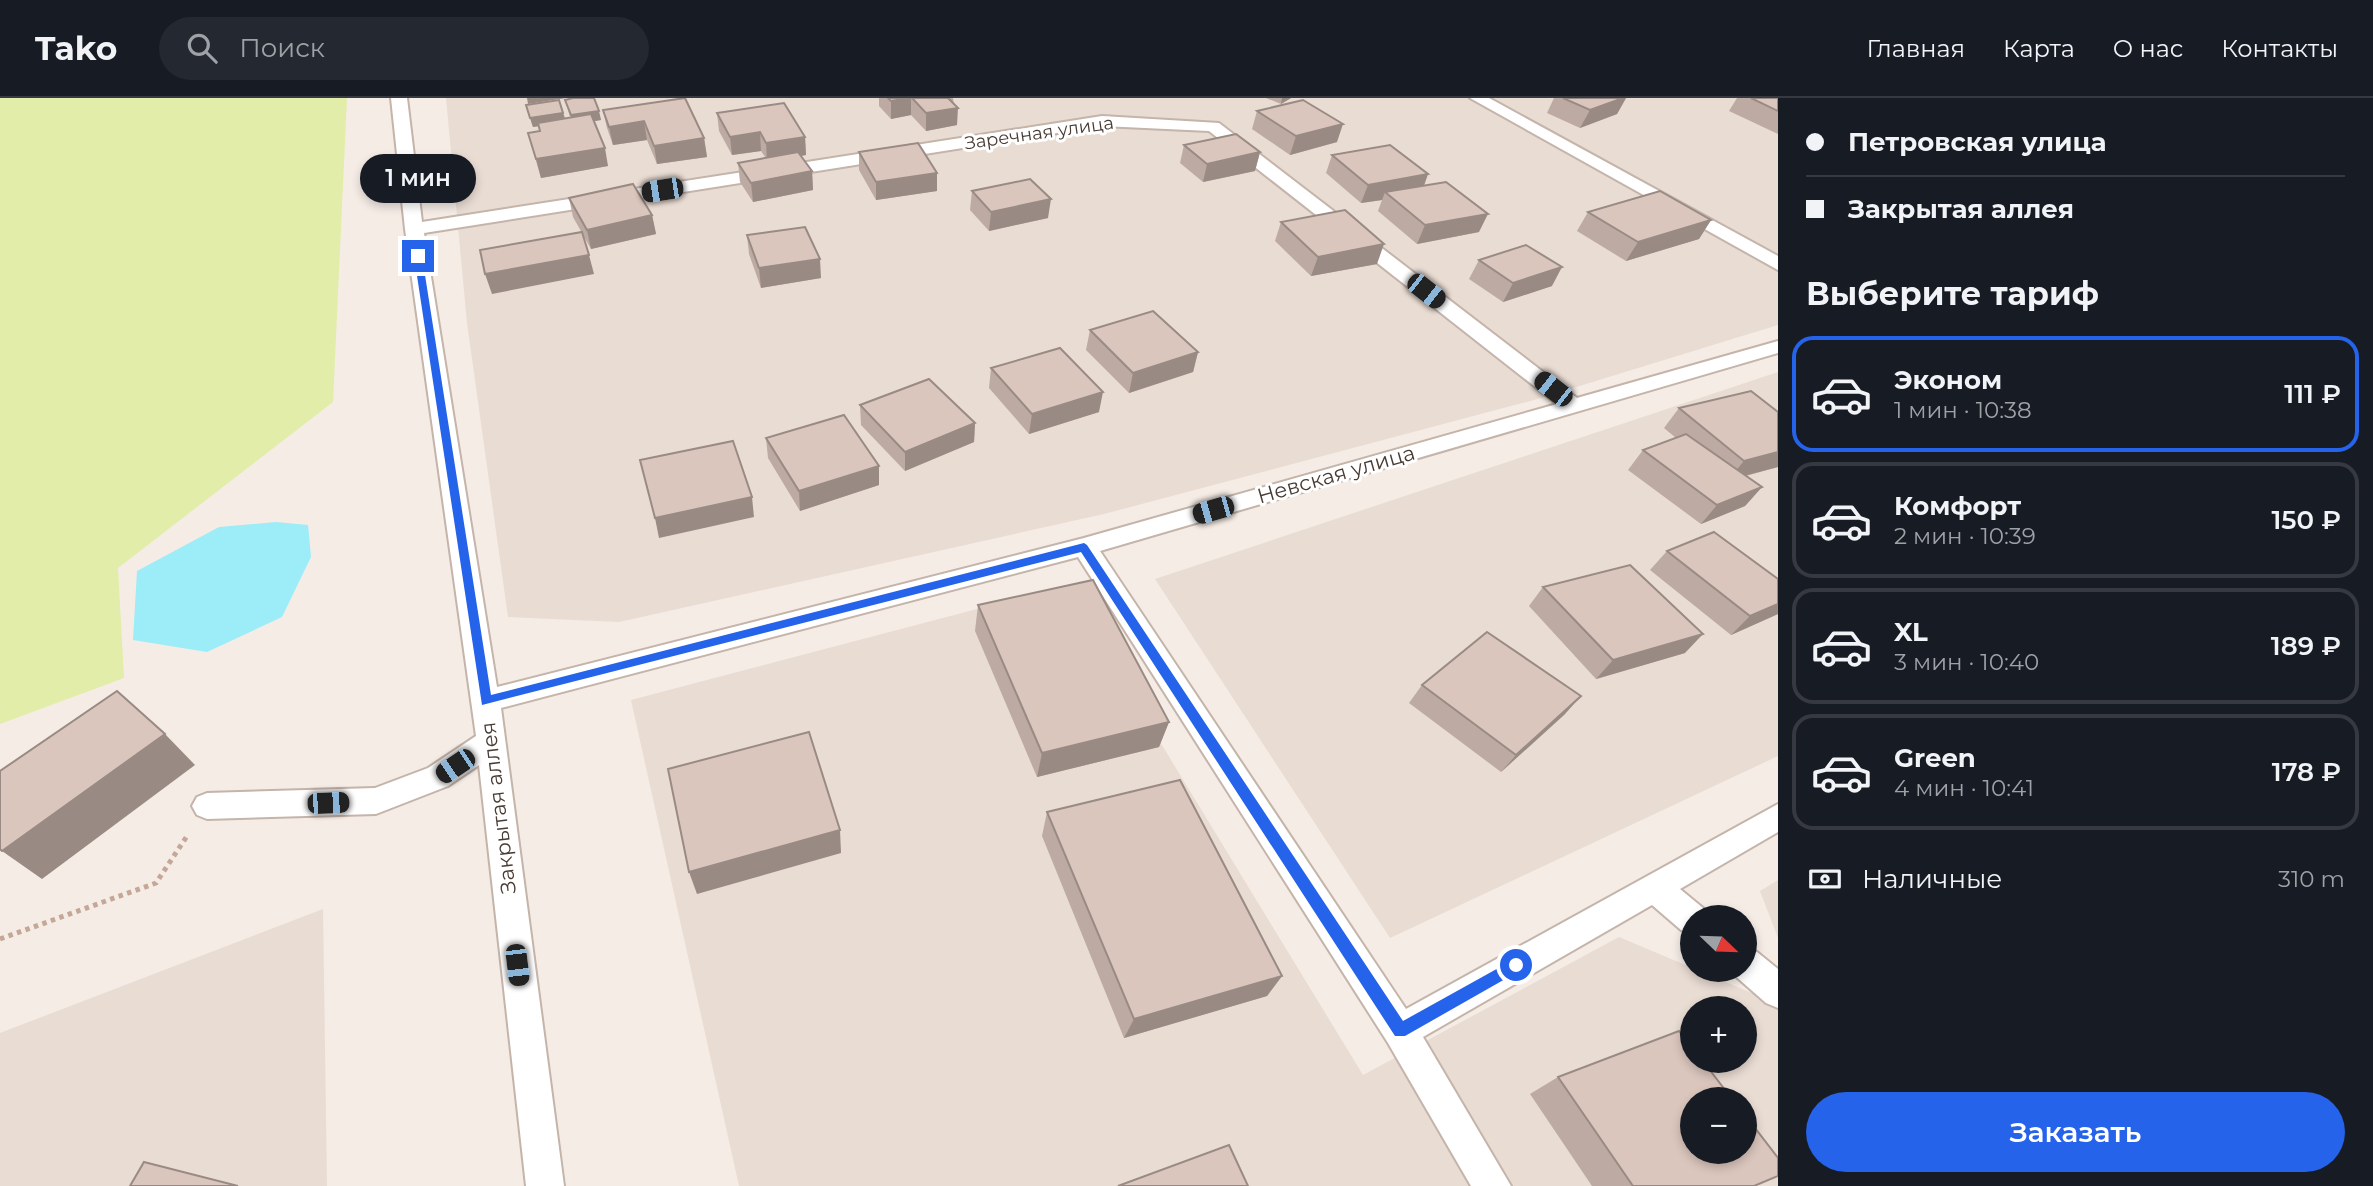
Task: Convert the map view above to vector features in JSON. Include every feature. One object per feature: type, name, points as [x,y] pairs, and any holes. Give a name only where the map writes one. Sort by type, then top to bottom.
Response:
[{"type":"lane","name":"Закрытая аллея","points":[[399,98],[414,229],[486,702],[545,1186]]},
{"type":"lane","points":[[1478,98],[1778,264]]},
{"type":"lane","name":"Заречная улица","points":[[414,229],[1102,121],[1213,126],[1574,406]]},
{"type":"lane","name":"Невская улица","points":[[486,702],[1084,547],[1778,347]]},
{"type":"lane","points":[[1084,547],[1400,1031],[1492,1186]]},
{"type":"lane","points":[[206,806],[376,801],[438,777],[489,743]]},
{"type":"lane","points":[[1400,1031],[1778,817]]},
{"type":"lane","points":[[1654,887],[1680,909]]},
{"type":"lane","points":[[1757,973],[1778,991]]},
{"type":"path","points":[[0,939],[156,883],[206,806]]},
{"type":"shaded area","points":[[446,98],[1778,98],[1778,325],[1534,400],[1104,514],[619,622],[508,617],[467,323]]},
{"type":"shaded area","points":[[1778,372],[1778,756],[1390,938],[1155,579]]},
{"type":"shaded area","points":[[1065,586],[1363,1075],[1619,937],[1680,963],[1680,982],[1726,982],[1778,1004],[1778,1186],[739,1186],[631,700]]},
{"type":"shaded area","points":[[1778,880],[1778,938],[1760,891]]},
{"type":"shaded area","points":[[323,909],[327,1186],[0,1186],[0,1033]]},
{"type":"green space","points":[[0,98],[347,98],[333,402],[118,568],[124,678],[0,724]]},
{"type":"water","points":[[276,522],[308,525],[311,557],[282,617],[207,652],[133,640],[137,571],[219,527]]},
{"type":"building","points":[[594,98],[599,111],[571,115],[565,100]]},
{"type":"building","points":[[685,98],[704,138],[654,146],[644,121],[609,127],[603,110]]},
{"type":"building","points":[[912,98],[948,98],[958,108],[926,113]]},
{"type":"building","points":[[1563,98],[1623,98],[1590,110]]},
{"type":"building","points":[[1751,98],[1778,98],[1778,111]]},
{"type":"building","points":[[559,100],[563,113],[530,118],[526,105]]},
{"type":"building","points":[[1303,100],[1343,124],[1296,136],[1257,111]]},
{"type":"building","points":[[784,103],[805,137],[766,143],[760,132],[730,137],[717,113]]},
{"type":"building","points":[[591,114],[605,148],[536,159],[528,133],[540,131],[538,123]]},
{"type":"building","points":[[1236,134],[1260,152],[1207,164],[1184,145]]},
{"type":"building","points":[[918,143],[937,173],[876,182],[859,152]]},
{"type":"building","points":[[1390,145],[1428,174],[1368,185],[1332,155]]},
{"type":"building","points":[[798,152],[812,171],[751,183],[738,163]]},
{"type":"building","points":[[1030,179],[1051,199],[991,212],[972,191]]},
{"type":"building","points":[[1446,182],[1488,214],[1425,225],[1385,192]]},
{"type":"building","points":[[633,184],[652,215],[587,230],[569,198]]},
{"type":"building","points":[[1660,191],[1711,220],[1638,242],[1588,212]]},
{"type":"building","points":[[1345,210],[1384,244],[1318,257],[1281,222]]},
{"type":"building","points":[[805,227],[820,259],[759,268],[747,235]]},
{"type":"building","points":[[582,232],[589,255],[485,274],[480,250]]},
{"type":"building","points":[[1526,245],[1562,267],[1513,283],[1479,260]]},
{"type":"building","points":[[1153,311],[1198,352],[1133,373],[1090,330]]},
{"type":"building","points":[[1060,348],[1103,392],[1032,414],[991,368]]},
{"type":"building","points":[[929,379],[975,423],[905,452],[860,405]]},
{"type":"building","points":[[1751,391],[1778,412],[1778,452],[1744,461],[1679,408]]},
{"type":"building","points":[[844,415],[879,466],[799,491],[766,438]]},
{"type":"building","points":[[1686,434],[1762,487],[1717,505],[1643,450]]},
{"type":"building","points":[[733,441],[752,497],[655,518],[640,460]]},
{"type":"building","points":[[1714,532],[1778,579],[1778,604],[1750,616],[1667,551]]},
{"type":"building","points":[[1630,565],[1703,634],[1613,660],[1543,587]]},
{"type":"building","points":[[1093,580],[1169,722],[1042,753],[978,605]]},
{"type":"building","points":[[1487,632],[1581,696],[1516,755],[1422,685]]},
{"type":"building","points":[[117,691],[165,734],[2,851],[0,771]]},
{"type":"building","points":[[809,732],[840,830],[689,872],[668,769]]},
{"type":"building","points":[[1180,780],[1282,976],[1134,1019],[1047,812]]},
{"type":"building","points":[[1679,1031],[1680,1073],[1712,1073],[1723,1087],[1680,1087],[1680,1164],[1757,1164],[1757,1131],[1778,1158],[1778,1176],[1754,1186],[1633,1186],[1558,1077]]},
{"type":"building","points":[[1229,1145],[1248,1186],[1118,1186]]},
{"type":"building","points":[[144,1162],[238,1186],[130,1186]]},
{"type":"route","points":[[418,256],[486,702],[1084,547],[1400,1031],[1516,965]]}]
